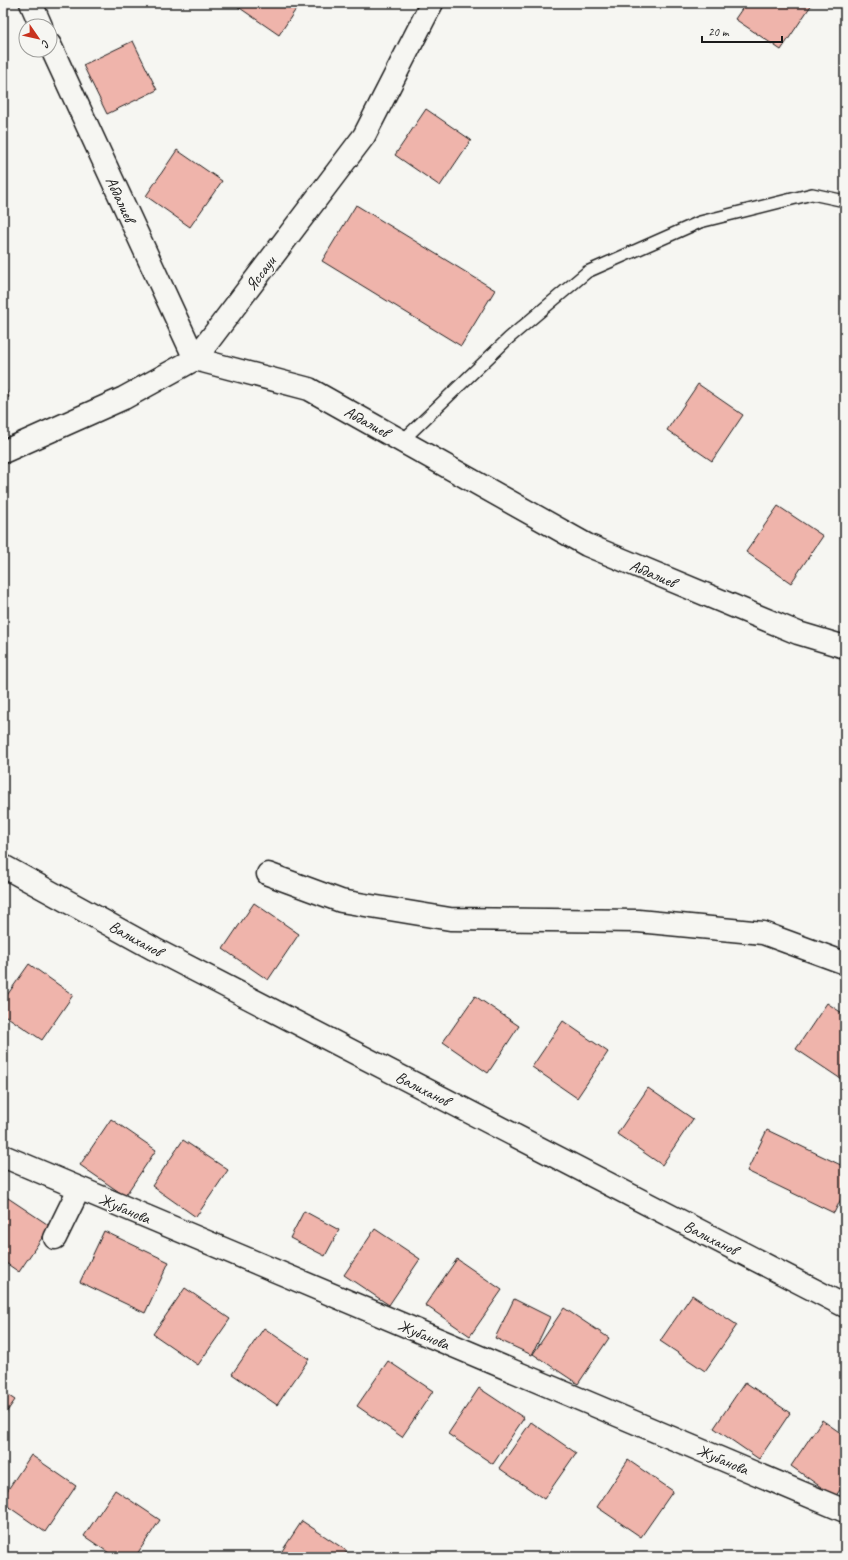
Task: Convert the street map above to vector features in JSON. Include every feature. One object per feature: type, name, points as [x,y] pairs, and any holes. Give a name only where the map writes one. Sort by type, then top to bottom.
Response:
[{"type":"street","points":[[31,3],[38,18]]},
{"type":"street","name":"Яссауи","points":[[3,452],[124,398],[195,359],[364,136],[432,3]]},
{"type":"street","name":"Абдалиев","points":[[56,58],[195,359],[309,389],[587,545],[798,633],[845,647]]},
{"type":"street","name":"Валиханов","points":[[3,866],[154,949],[845,1306]]},
{"type":"street","points":[[268,874],[340,901],[450,918],[638,921],[763,933],[845,963]]},
{"type":"street","name":"Жубанова","points":[[3,1156],[845,1511]]},
{"type":"street","points":[[56,1238],[79,1189]]},
{"type":"lane","points":[[402,441],[509,338],[587,272],[700,222],[812,194],[845,201]]},
{"type":"building","points":[[300,3],[279,35],[234,4]]},
{"type":"building","points":[[746,3],[812,4],[781,50],[735,19]]},
{"type":"building","points":[[133,41],[157,90],[107,114],[83,65]]},
{"type":"building","points":[[426,109],[471,140],[440,186],[395,155]]},
{"type":"building","points":[[177,150],[222,181],[190,227],[146,196]]},
{"type":"building","points":[[356,205],[495,290],[461,346],[322,261]]},
{"type":"building","points":[[3,384],[9,397],[3,400]]},
{"type":"building","points":[[698,384],[743,415],[712,461],[667,430]]},
{"type":"building","points":[[778,506],[823,536],[791,583],[746,552]]},
{"type":"building","points":[[254,903],[299,934],[268,980],[223,949]]},
{"type":"building","points":[[29,964],[73,995],[42,1040],[3,1014],[3,1001]]},
{"type":"building","points":[[475,996],[519,1026],[488,1073],[443,1042]]},
{"type":"building","points":[[827,1003],[845,1015],[845,1074],[841,1079],[796,1049]]},
{"type":"building","points":[[563,1021],[608,1052],[577,1098],[532,1067]]},
{"type":"building","points":[[648,1088],[693,1119],[662,1165],[617,1134]]},
{"type":"building","points":[[111,1119],[156,1150],[125,1196],[80,1165]]},
{"type":"building","points":[[767,1130],[845,1167],[845,1191],[834,1213],[747,1171]]},
{"type":"building","points":[[183,1140],[228,1170],[196,1217],[152,1186]]},
{"type":"building","points":[[5,1196],[50,1226],[19,1272],[3,1261],[3,1199]]},
{"type":"building","points":[[304,1211],[339,1230],[325,1256],[290,1238]]},
{"type":"building","points":[[375,1229],[420,1259],[389,1305],[344,1275]]},
{"type":"building","points":[[104,1231],[169,1262],[145,1313],[80,1282]]},
{"type":"building","points":[[457,1259],[502,1290],[470,1336],[425,1305]]},
{"type":"building","points":[[185,1288],[230,1319],[198,1365],[153,1334]]},
{"type":"building","points":[[692,1295],[737,1325],[705,1371],[660,1341]]},
{"type":"building","points":[[514,1299],[550,1317],[532,1355],[495,1338]]},
{"type":"building","points":[[564,1308],[609,1338],[578,1384],[533,1354]]},
{"type":"building","points":[[264,1328],[309,1359],[277,1405],[232,1374]]},
{"type":"building","points":[[388,1361],[433,1391],[402,1437],[357,1406]]},
{"type":"building","points":[[745,1382],[790,1413],[759,1459],[714,1428]]},
{"type":"building","points":[[479,1388],[524,1418],[493,1464],[448,1434]]},
{"type":"building","points":[[3,1392],[15,1400],[3,1417]]},
{"type":"building","points":[[822,1420],[845,1436],[845,1483],[835,1497],[791,1466]]},
{"type":"building","points":[[531,1422],[576,1453],[544,1499],[499,1468]]},
{"type":"building","points":[[31,1455],[76,1486],[45,1532],[3,1503],[3,1497]]},
{"type":"building","points":[[628,1460],[673,1491],[641,1537],[597,1507]]},
{"type":"building","points":[[115,1490],[160,1520],[135,1557],[115,1557],[84,1536]]},
{"type":"building","points":[[302,1521],[347,1551],[343,1557],[278,1557]]}]
